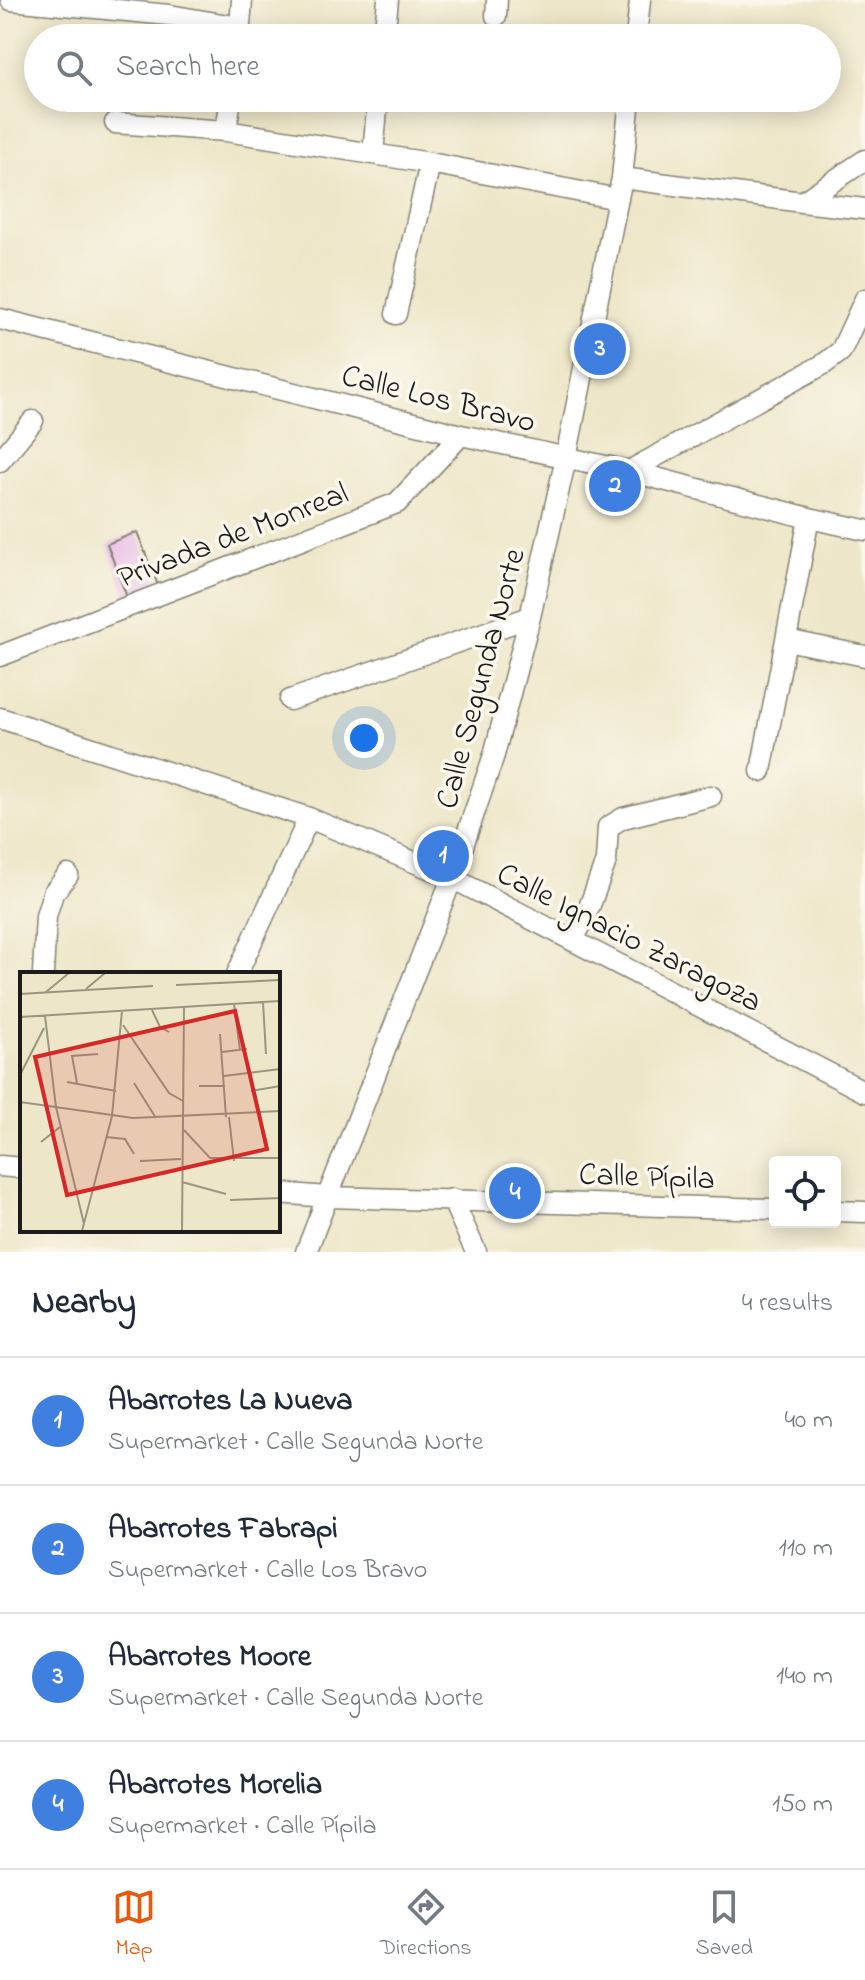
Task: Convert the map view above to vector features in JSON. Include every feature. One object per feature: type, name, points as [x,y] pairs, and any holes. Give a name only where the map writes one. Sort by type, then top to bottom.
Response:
[{"type":"street","points":[[11,0],[169,15],[206,24]]},
{"type":"street","points":[[240,24],[242,0]]},
{"type":"street","points":[[385,24],[388,0]]},
{"type":"street","points":[[637,24],[640,0]]},
{"type":"street","points":[[226,131],[229,112]]},
{"type":"street","points":[[373,154],[377,112]]},
{"type":"street","name":"Calle Segunda Norte","points":[[306,1252],[452,878],[494,755],[530,617],[566,458],[622,178],[629,112]]},
{"type":"street","points":[[115,123],[226,131],[430,163],[618,199]]},
{"type":"street","points":[[802,202],[865,160]]},
{"type":"street","points":[[396,314],[430,163]]},
{"type":"street","points":[[622,178],[865,209]]},
{"type":"street","points":[[629,471],[824,364],[841,351],[865,299]]},
{"type":"street","name":"Calle Los Bravo","points":[[0,319],[461,435],[629,471],[865,530]]},
{"type":"street","points":[[0,461],[33,421]]},
{"type":"street","name":"Privada de Monreal","points":[[0,656],[397,503],[461,435]]},
{"type":"street","points":[[761,771],[809,518]]},
{"type":"street","points":[[290,700],[530,617]]},
{"type":"street","points":[[786,640],[865,656]]},
{"type":"street","name":"Calle Ignacio Zaragoza","points":[[0,718],[309,818],[452,878],[865,1092]]},
{"type":"street","points":[[573,941],[606,861],[608,827],[623,818],[711,796]]},
{"type":"street","points":[[238,972],[309,818]]},
{"type":"street","points":[[43,972],[46,916],[53,893],[68,875]]},
{"type":"street","points":[[0,1166],[20,1168]]},
{"type":"street","name":"Calle Pípila","points":[[280,1193],[769,1209]]},
{"type":"street","points":[[452,1199],[476,1252]]},
{"type":"street","points":[[841,1211],[865,1212]]},
{"type":"building","points":[[137,532],[159,588],[128,600],[107,544]]},
{"type":"place","name":"Abarrotes Moore","points":[[600,349]]},
{"type":"place","name":"Abarrotes Fabrapi","points":[[615,486]]},
{"type":"place","name":"Abarrotes La Nueva","points":[[443,856]]},
{"type":"place","name":"Abarrotes Morelia","points":[[515,1193]]}]
